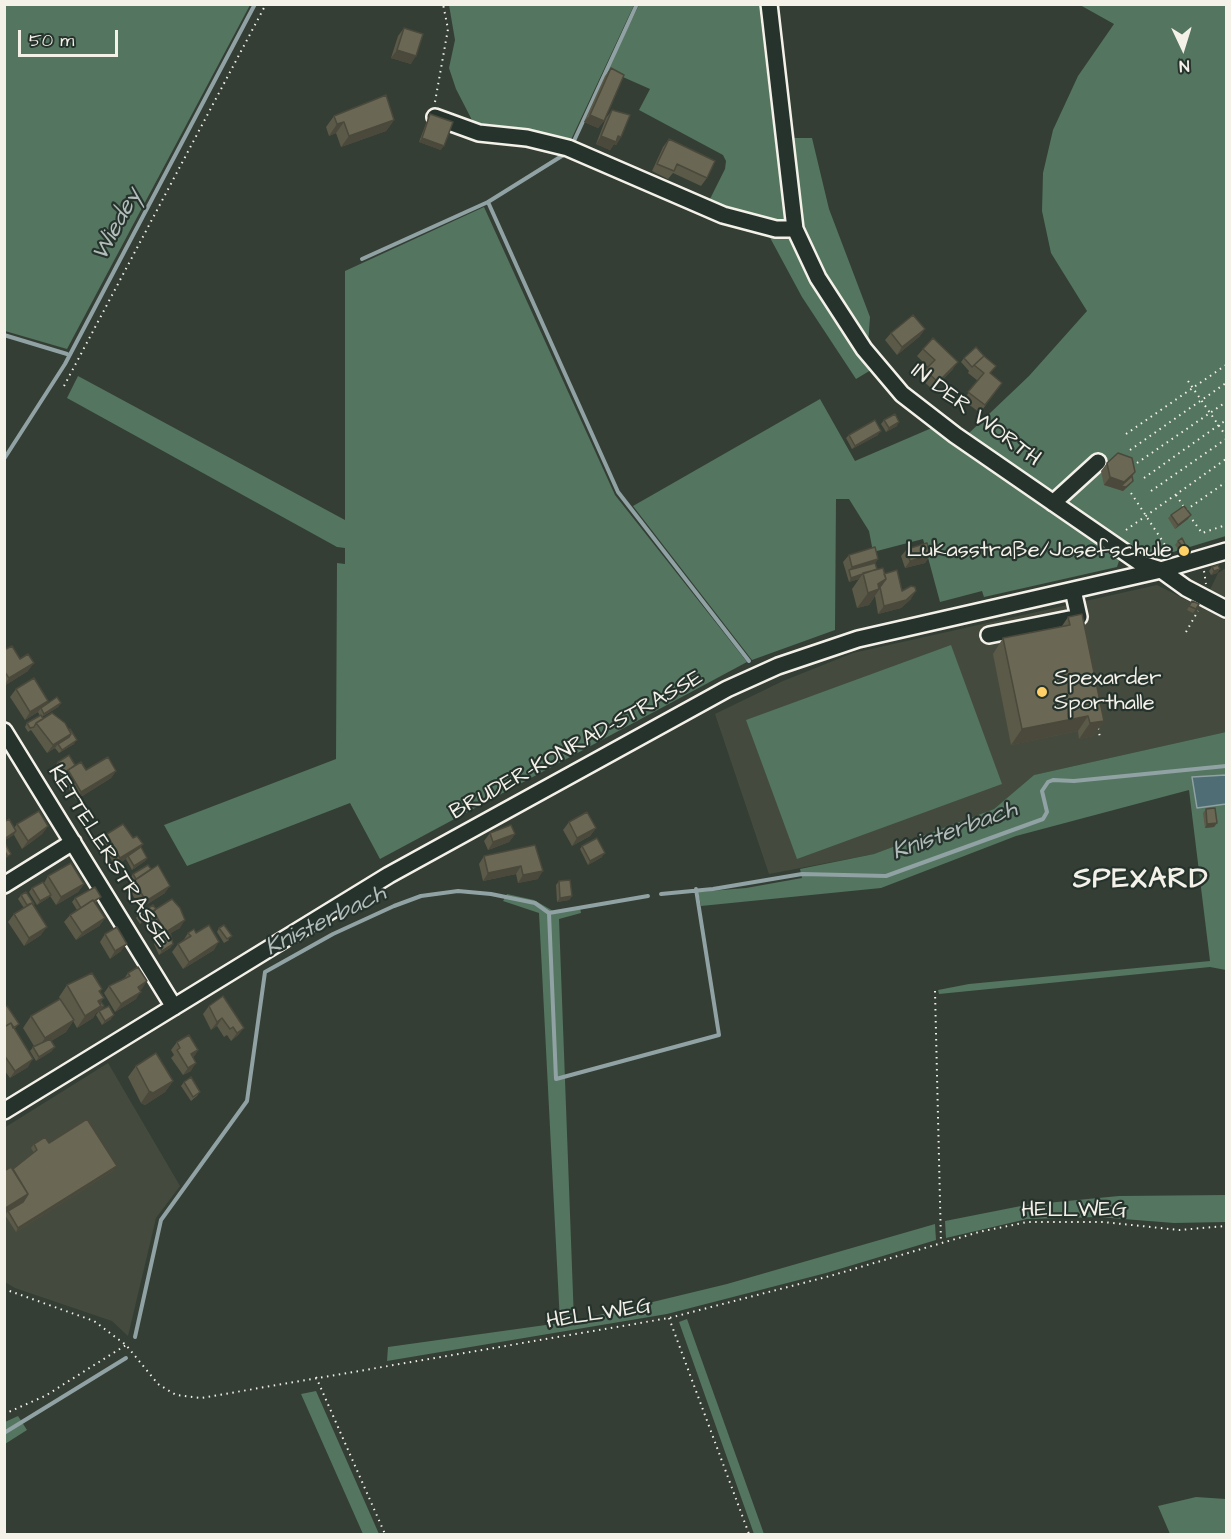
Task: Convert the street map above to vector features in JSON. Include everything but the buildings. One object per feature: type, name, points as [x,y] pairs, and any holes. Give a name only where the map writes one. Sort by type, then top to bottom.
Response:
[{"type":"street","name":"IN DER WORTH","points":[[769,4],[795,230],[818,278],[864,349],[902,394],[1053,503],[1142,564],[1161,570],[1186,588],[1227,609]]},
{"type":"street","points":[[435,117],[479,133],[527,138],[568,148],[723,215],[776,229],[795,230]]},
{"type":"street","points":[[1053,503],[1098,462]]},
{"type":"street","name":"BRUDER-KONRAD-STRASSE","points":[[4,1111],[389,875],[728,689],[777,666],[858,639],[1161,570],[1227,551]]},
{"type":"street","points":[[989,636],[1079,617],[1073,590]]},
{"type":"street","name":"KETTELERSTRASSE","points":[[4,731],[174,1007]]},
{"type":"street","points":[[4,885],[73,842]]},
{"type":"path","points":[[64,386],[266,4]]},
{"type":"path","points":[[435,117],[435,93],[448,29],[443,4]]},
{"type":"path","points":[[1126,434],[1227,365]]},
{"type":"path","points":[[1151,491],[1227,438],[1188,381]]},
{"type":"path","points":[[1130,450],[1227,383]]},
{"type":"path","points":[[1137,463],[1227,402]]},
{"type":"path","points":[[1144,478],[1227,420]]},
{"type":"path","points":[[1126,530],[1227,459]]},
{"type":"path","points":[[1186,510],[1227,482]]},
{"type":"path","points":[[1131,493],[1172,556]]},
{"type":"path","points":[[1176,495],[1202,533],[1227,525]]},
{"type":"path","points":[[1186,632],[1197,612]]},
{"type":"path","points":[[1097,726],[1100,737]]},
{"type":"path","points":[[934,991],[941,1244]]},
{"type":"path","name":"HELLWEG","points":[[4,1289],[94,1321],[126,1345],[158,1384],[176,1395],[201,1398],[669,1318],[1028,1222],[1103,1222],[1179,1230],[1227,1226]]},
{"type":"path","points":[[669,1318],[749,1534]]},
{"type":"path","points":[[4,1414],[45,1396],[126,1345]]},
{"type":"path","points":[[316,1377],[385,1534]]},
{"type":"shaded area","points":[[1226,568],[1226,598],[1210,590],[1218,573]]},
{"type":"shaded area","points":[[1157,585],[1226,620],[1226,732],[1034,775],[994,809],[874,854],[769,874],[715,714],[783,681],[853,653]]},
{"type":"shaded area","points":[[108,1063],[180,1186],[156,1218],[128,1336],[112,1321],[15,1288],[5,1282],[4,1128]]},
{"type":"green space","points":[[4,5],[250,5],[67,349],[5,331]]},
{"type":"green space","points":[[449,5],[634,5],[569,144],[527,133],[474,124],[456,89],[449,68],[455,40]]},
{"type":"green space","points":[[639,5],[759,5],[785,223],[777,224],[708,203],[725,169],[726,161],[723,155],[639,110],[650,89],[607,70]]},
{"type":"green space","points":[[1080,5],[1226,5],[1226,536],[1150,559],[1120,542],[968,434],[1029,376],[1087,311],[1051,253],[1042,211],[1043,173],[1053,130],[1078,76],[1114,24]]},
{"type":"green space","points":[[791,138],[812,138],[829,209],[870,317],[868,345],[822,273],[801,227]]},
{"type":"green space","points":[[484,207],[615,495],[747,662],[380,859],[350,803],[187,866],[164,825],[336,759],[337,563],[345,564],[345,548],[337,547],[67,398],[78,376],[345,520],[345,271]]},
{"type":"green space","points":[[768,234],[790,236],[810,279],[871,370],[856,379],[802,297]]},
{"type":"green space","points":[[820,399],[855,461],[934,427],[1116,555],[1119,561],[1117,567],[984,597],[982,591],[940,602],[923,539],[873,552],[869,531],[849,499],[836,499],[835,630],[752,660],[633,506]]},
{"type":"green space","points":[[951,645],[1002,784],[797,859],[746,720]]},
{"type":"green space","points":[[1226,732],[1226,970],[1210,967],[939,994],[938,990],[969,984],[1210,961],[1189,790],[1016,836],[881,888],[701,906],[698,892],[746,888],[802,878],[800,869],[874,854],[994,809],[1034,775]]},
{"type":"green space","points":[[507,894],[534,900],[555,912],[580,907],[581,913],[559,919],[574,1321],[727,1284],[935,1224],[936,1240],[826,1273],[667,1314],[387,1361],[388,1347],[560,1323],[539,913],[503,901]]},
{"type":"green space","points":[[1226,1195],[1226,1222],[1174,1223],[1098,1217],[1027,1219],[946,1238],[945,1221],[1026,1205],[1119,1196]]},
{"type":"green space","points":[[687,1319],[764,1534],[754,1534],[679,1322]]},
{"type":"green space","points":[[316,1391],[379,1534],[363,1534],[301,1394]]},
{"type":"green space","points":[[18,1416],[27,1430],[5,1444],[5,1422]]},
{"type":"green space","points":[[1196,1497],[1226,1499],[1226,1534],[1170,1534],[1158,1506]]},
{"type":"water","points":[[1226,775],[1226,804],[1197,808],[1192,777]]},
{"type":"waterway","name":"Wiedey","points":[[4,459],[65,364],[255,4]]},
{"type":"waterway","points":[[573,143],[637,4]]},
{"type":"waterway","points":[[565,154],[488,202],[618,492],[749,661]]},
{"type":"waterway","points":[[362,259],[488,202]]},
{"type":"waterway","points":[[4,335],[67,354]]},
{"type":"waterway","name":"Knisterbach","points":[[661,894],[713,889],[802,874],[886,876],[1043,819],[1047,812],[1042,791],[1048,782],[1053,780],[1074,781],[1226,766]]},
{"type":"waterway","points":[[549,913],[556,1079],[719,1035],[696,889]]},
{"type":"waterway","name":"Knisterbach","points":[[135,1337],[161,1220],[247,1101],[265,972],[333,934],[421,896],[458,891],[491,894],[535,903],[549,913],[648,896]]},
{"type":"waterway","name":"Knisterbach","points":[[4,1433],[126,1358]]},
{"type":"place","name":"Lukasstraße/Josefschule","points":[[1184,551]]},
{"type":"place","name":"Spexarder Sporthalle","points":[[1042,692]]},
{"type":"district","name":"SPEXARD","points":[[1141,881]]}]
